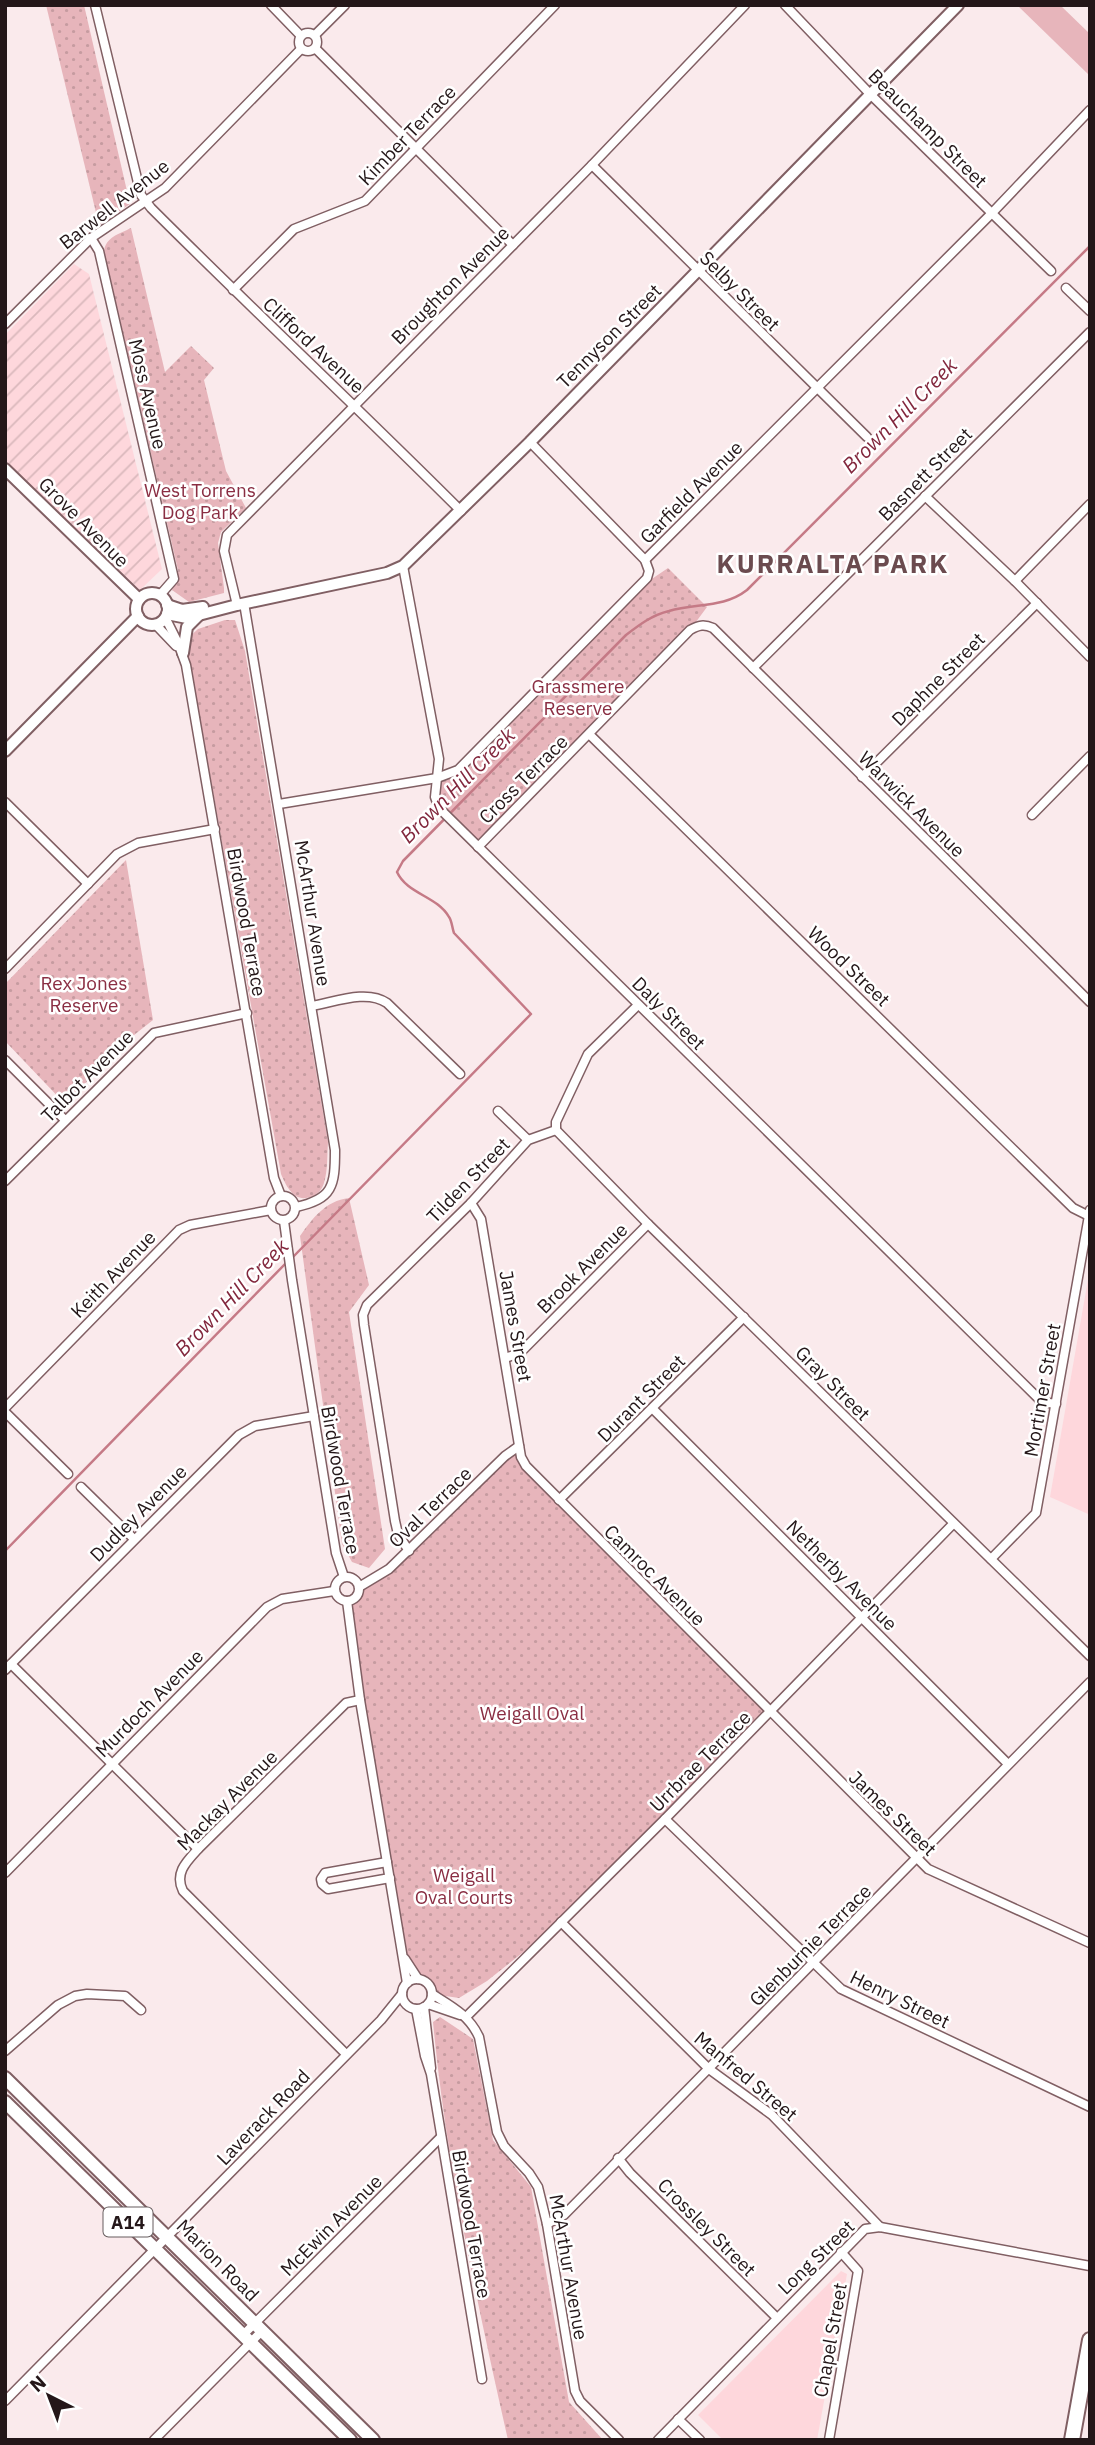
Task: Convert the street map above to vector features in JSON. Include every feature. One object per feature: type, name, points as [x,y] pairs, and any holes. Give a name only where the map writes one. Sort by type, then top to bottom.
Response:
[{"type":"highway","points":[[1072,2440],[1090,2340]]},
{"type":"main road","name":"Marion Road","points":[[8,2081],[373,2440]]},
{"type":"main road","points":[[7,2104],[13,2103],[15,2097],[8,2081]]},
{"type":"main road","name":"Marion Road","points":[[7,2104],[350,2440]]},
{"type":"street","points":[[95,5],[138,188],[146,202]]},
{"type":"street","points":[[271,5],[301,36]]},
{"type":"street","points":[[315,35],[345,5]]},
{"type":"street","name":"Kimber Terrace","points":[[233,290],[294,229],[365,201],[555,5]]},
{"type":"street","name":"Broughton Avenue","points":[[240,604],[224,551],[227,535],[592,165],[745,5]]},
{"type":"street","name":"Beauchamp Street","points":[[785,5],[870,94],[1051,271]]},
{"type":"street","name":"Tennyson Street","points":[[164,615],[187,618],[387,573],[403,566],[530,442],[958,5]]},
{"type":"street","points":[[315,35],[306,33],[298,41],[301,49],[307,51],[315,48]]},
{"type":"street","points":[[315,35],[315,48]]},
{"type":"street","points":[[315,48],[513,245]]},
{"type":"street","name":"Barwell Avenue","points":[[5,324],[91,238],[165,188],[301,49]]},
{"type":"street","name":"Garfield Avenue","points":[[279,804],[437,778],[458,770],[640,587],[649,571],[645,561],[992,213],[1090,110]]},
{"type":"street","name":"Selby Street","points":[[592,165],[867,437]]},
{"type":"street","name":"Clifford Avenue","points":[[146,202],[461,511]]},
{"type":"street","name":"Moss Avenue","points":[[91,238],[99,251],[174,579],[160,595]]},
{"type":"street","points":[[1066,288],[1090,311]]},
{"type":"street","name":"Basnett Street","points":[[753,668],[1090,332]]},
{"type":"street","points":[[530,442],[645,561]]},
{"type":"street","name":"Grove Avenue","points":[[5,469],[139,600]]},
{"type":"street","points":[[925,496],[1090,657]]},
{"type":"street","points":[[1015,581],[1090,504]]},
{"type":"street","name":"Daly Street","points":[[403,566],[439,759],[435,797],[439,808],[1042,1402],[1056,1404]]},
{"type":"street","points":[[148,594],[160,595],[164,615],[143,622],[138,617],[136,606],[139,600],[148,594]]},
{"type":"street","name":"Daphne Street","points":[[862,777],[1037,603]]},
{"type":"street","name":"Tennyson Street","points":[[164,615],[182,610],[240,604]]},
{"type":"street","name":"McArthur Avenue","points":[[240,604],[279,804],[335,1150],[335,1168],[324,1197],[318,1202],[296,1207]]},
{"type":"street","name":"Birdwood Terrace","points":[[164,615],[183,653],[274,1178],[281,1196]]},
{"type":"street","points":[[183,653],[187,627],[199,615]]},
{"type":"street","points":[[5,751],[138,617]]},
{"type":"street","name":"Cross Terrace","points":[[478,847],[690,631],[699,625],[713,628]]},
{"type":"street","name":"Warwick Avenue","points":[[713,628],[1090,1002]]},
{"type":"street","name":"Wood Street","points":[[590,734],[1073,1208],[1089,1213]]},
{"type":"street","points":[[1032,815],[1090,755]]},
{"type":"street","points":[[5,802],[88,884]]},
{"type":"street","points":[[5,969],[117,854],[138,843],[215,829]]},
{"type":"street","points":[[312,1006],[368,996],[378,997],[460,1074]]},
{"type":"street","points":[[556,1130],[556,1122],[588,1054],[638,1005]]},
{"type":"street","name":"Talbot Avenue","points":[[5,1181],[154,1032],[247,1013]]},
{"type":"street","points":[[5,1060],[65,1120]]},
{"type":"street","points":[[498,1111],[528,1140]]},
{"type":"street","name":"Tilden Street","points":[[409,1551],[398,1534],[363,1315],[367,1305],[380,1291],[471,1203],[528,1140],[556,1130]]},
{"type":"street","name":"Gray Street","points":[[556,1130],[648,1224],[1090,1656]]},
{"type":"street","points":[[281,1196],[289,1197],[296,1207],[291,1219],[284,1221],[274,1217],[271,1210],[275,1199],[281,1196]]},
{"type":"street","name":"James Street","points":[[471,1203],[481,1219],[521,1457]]},
{"type":"street","name":"Keith Avenue","points":[[5,1410],[179,1230],[190,1225],[271,1210]]},
{"type":"street","name":"Mortimer Street","points":[[991,1559],[1036,1513],[1089,1213]]},
{"type":"street","name":"Birdwood Terrace","points":[[284,1221],[336,1553],[344,1577]]},
{"type":"street","name":"Brook Avenue","points":[[505,1358],[520,1353],[648,1224]]},
{"type":"street","name":"Durant Street","points":[[559,1500],[744,1317]]},
{"type":"street","name":"Netherby Avenue","points":[[653,1409],[1008,1764]]},
{"type":"street","points":[[5,1410],[68,1474]]},
{"type":"street","name":"Dudley Avenue","points":[[8,1667],[246,1430],[255,1426],[314,1416]]},
{"type":"street","name":"Oval Terrace","points":[[359,1587],[389,1569],[505,1456],[519,1446]]},
{"type":"street","name":"Camroc Avenue","points":[[521,1457],[526,1466],[769,1713]]},
{"type":"street","points":[[81,1487],[134,1539]]},
{"type":"street","name":"Urrbrae Terrace","points":[[466,2017],[665,1819],[953,1524]]},
{"type":"street","points":[[344,1577],[352,1578],[359,1587],[356,1596],[347,1601],[338,1597],[334,1591],[336,1582],[344,1577]]},
{"type":"street","name":"Murdoch Avenue","points":[[5,1872],[273,1602],[334,1591]]},
{"type":"street","points":[[347,1601],[360,1700],[407,1983],[402,1994],[406,2005],[466,2017]]},
{"type":"street","points":[[8,1667],[198,1849]]},
{"type":"street","name":"Glenburnie Terrace","points":[[547,2224],[564,2215],[1090,1682]]},
{"type":"street","name":"Mackay Avenue","points":[[346,2054],[183,1891],[179,1877],[184,1865],[198,1849],[346,1703],[360,1700]]},
{"type":"street","name":"James Street","points":[[769,1713],[928,1870],[1090,1943]]},
{"type":"street","name":"Henry Street","points":[[665,1819],[841,1989],[1090,2107]]},
{"type":"street","points":[[387,1862],[325,1873],[321,1879],[322,1884],[328,1888],[390,1878]]},
{"type":"street","name":"Manfred Street","points":[[561,1922],[709,2069],[772,2115],[880,2227]]},
{"type":"street","points":[[403,1956],[418,1979],[429,1985],[432,1994],[423,2007]]},
{"type":"street","points":[[407,1983],[418,1979]]},
{"type":"street","name":"Laverack Road","points":[[5,2401],[381,2020],[402,1994]]},
{"type":"street","name":"McArthur Avenue","points":[[432,1994],[466,2017],[479,2037],[497,2132],[538,2188],[547,2224],[575,2391],[580,2401],[619,2440]]},
{"type":"street","points":[[5,2052],[58,2004],[75,1996],[125,1996],[141,2010]]},
{"type":"street","name":"Laverack Road","points":[[381,2020],[406,2005]]},
{"type":"street","name":"Birdwood Terrace","points":[[423,2007],[431,2055],[431,2074],[482,2379]]},
{"type":"street","name":"McEwin Avenue","points":[[154,2440],[258,2327],[441,2137]]},
{"type":"street","name":"Crossley Street","points":[[618,2158],[776,2317]]},
{"type":"street","name":"Long Street","points":[[658,2440],[865,2229],[880,2227],[1090,2266]]},
{"type":"street","name":"Chapel Street","points":[[829,2440],[858,2270],[841,2252]]},
{"type":"street","points":[[678,2419],[700,2440]]},
{"type":"shaded area","points":[[74,264],[89,274],[162,569],[140,590],[5,460],[5,335]]},
{"type":"shaded area","points":[[1090,1268],[1090,1506],[1088,1514],[1050,1497]]},
{"type":"shaded area","points":[[841,2271],[847,2274],[817,2440],[723,2440],[698,2415]]},
{"type":"green space","points":[[46,5],[84,5],[130,204],[99,225]]},
{"type":"green space","points":[[1017,5],[1060,5],[1090,34],[1090,76]]},
{"type":"green space","name":"West Torrens Dog Park","points":[[131,228],[165,372],[191,346],[214,368],[204,380],[226,471],[246,508],[221,532],[218,543],[224,593],[189,602],[172,590],[177,581],[178,570],[104,251],[110,239]]},
{"type":"green space","name":"Grassmere Reserve","points":[[668,568],[707,607],[690,630],[478,847],[437,804],[437,778],[458,770],[640,587]]},
{"type":"green space","points":[[225,620],[235,620],[245,651],[328,1142],[323,1185],[317,1194],[307,1198],[293,1193],[281,1174],[186,640],[198,629]]},
{"type":"green space","name":"Rex Jones Reserve","points":[[126,860],[153,1020],[129,1039],[65,1104],[5,1041],[5,984]]},
{"type":"green space","points":[[349,1198],[369,1285],[349,1312],[385,1549],[369,1568],[352,1562],[342,1544],[300,1236],[326,1207]]},
{"type":"green space","name":"Weigall Oval","points":[[519,1446],[526,1466],[769,1712],[561,1922],[487,1981],[459,1998],[432,1994],[429,1985],[418,1979],[403,1956],[347,1601],[356,1596],[359,1587],[389,1569]]},
{"type":"green space","points":[[440,2017],[473,2039],[493,2140],[531,2187],[569,2402],[603,2440],[508,2440],[454,2179],[433,2022]]},
{"type":"waterway","name":"Brown Hill Creek","points":[[292,1258],[531,1014],[454,933],[444,910],[402,879],[397,872],[403,861],[626,635],[663,613],[729,600],[747,590],[1090,246]]},
{"type":"waterway","name":"Brown Hill Creek","points":[[5,1551],[287,1262]]},
{"type":"district","name":"KURRALTA PARK","points":[[833,563]]},
{"type":"park label","name":"Weigall Oval Courts","points":[[464,1886]]}]
